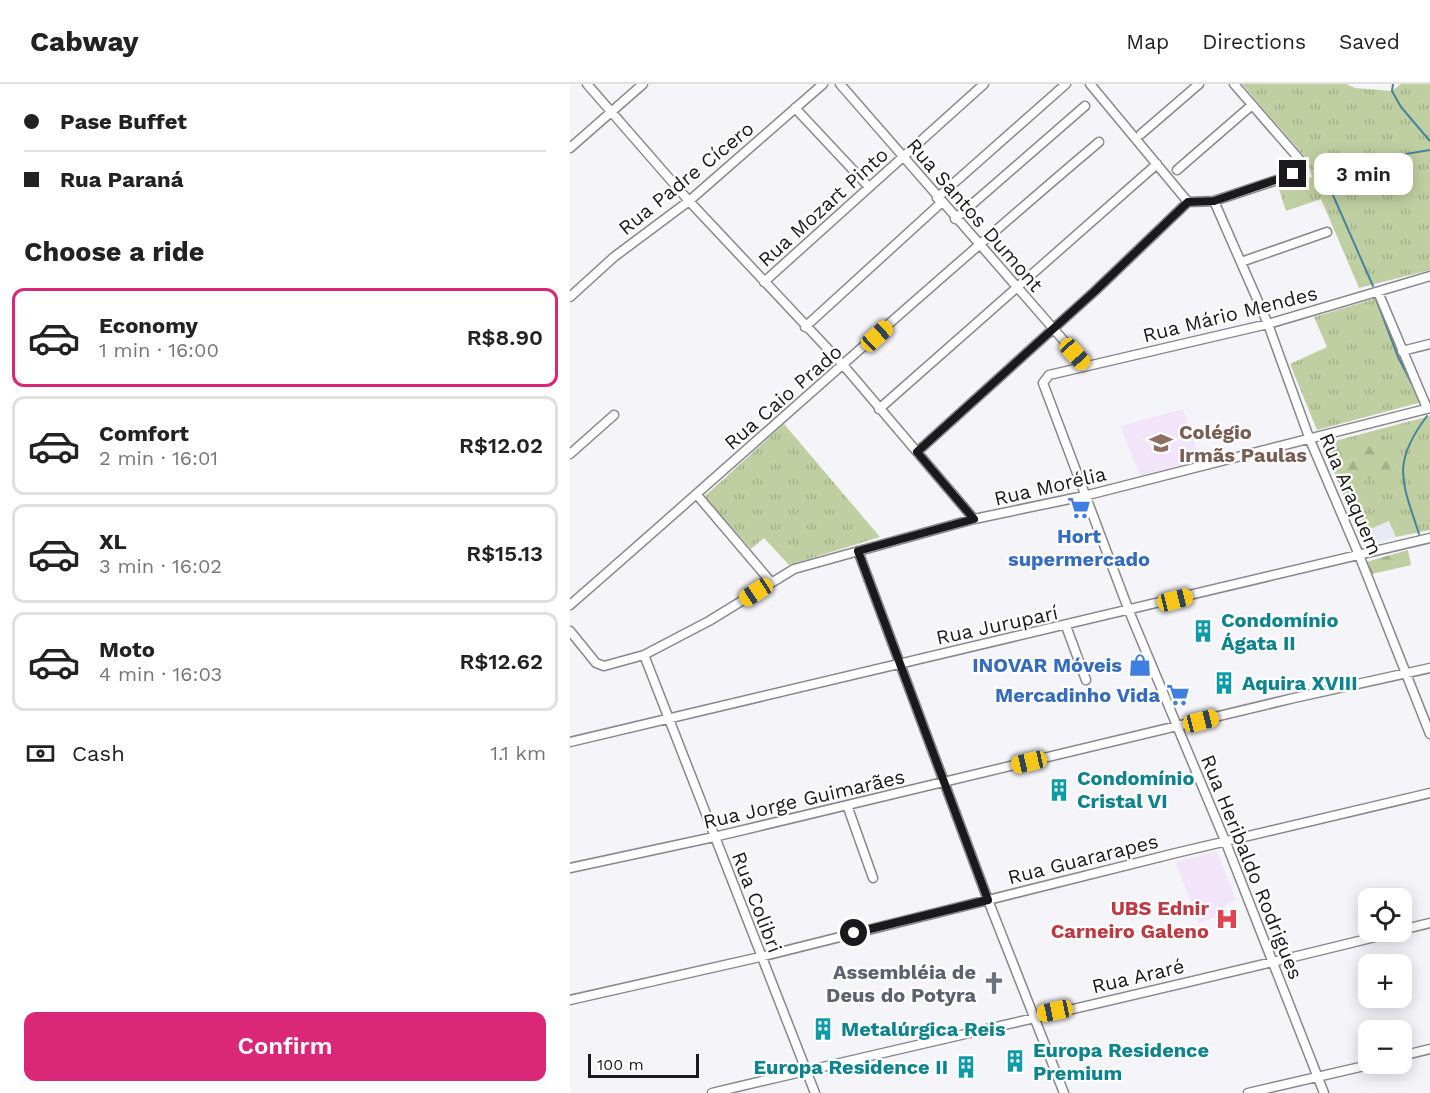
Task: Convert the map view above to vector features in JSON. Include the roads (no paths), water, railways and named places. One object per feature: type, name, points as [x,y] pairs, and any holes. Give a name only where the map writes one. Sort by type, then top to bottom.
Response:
[{"type":"street","points":[[587,84],[689,201],[844,366],[974,519]]},
{"type":"street","points":[[570,148],[643,84]]},
{"type":"street","name":"Rua Padre Cícero","points":[[570,297],[614,257],[689,201],[823,84]]},
{"type":"street","name":"Rua Santos Dumont","points":[[840,84],[1016,289],[1086,366]]},
{"type":"street","name":"Rua Mozart Pinto","points":[[764,282],[984,84]]},
{"type":"street","points":[[805,327],[1066,84]]},
{"type":"street","points":[[1090,84],[1188,202]]},
{"type":"street","points":[[1141,134],[1199,84]]},
{"type":"street","points":[[917,452],[1053,330],[1188,202],[1214,201],[1289,176],[1299,169],[1299,160],[1234,84]]},
{"type":"street","points":[[1177,170],[1252,105]]},
{"type":"street","points":[[955,219],[1085,106]]},
{"type":"street","points":[[795,108],[869,188]]},
{"type":"street","name":"Rua Caio Prado","points":[[570,605],[844,366],[977,244],[1099,142]]},
{"type":"street","points":[[879,409],[1157,164]]},
{"type":"street","name":"Rua Araquem","points":[[1214,201],[1268,324],[1310,440],[1359,555],[1430,734]]},
{"type":"street","points":[[1241,262],[1327,232]]},
{"type":"street","name":"Rua Mário Mendes","points":[[1042,386],[1049,375],[1268,324],[1430,276]]},
{"type":"street","points":[[1378,292],[1429,408]]},
{"type":"street","points":[[1402,351],[1430,344]]},
{"type":"street","name":"Rua Heribaldo Rodrigues","points":[[1042,386],[1129,611],[1226,843],[1324,1093]]},
{"type":"street","name":"Rua Morélia","points":[[570,631],[600,666],[645,655],[709,621],[794,569],[974,519],[1084,496],[1429,408]]},
{"type":"street","points":[[570,454],[614,415]]},
{"type":"street","points":[[697,495],[771,582]]},
{"type":"street","name":"Rua Juruparí","points":[[570,742],[1430,538]]},
{"type":"street","points":[[858,551],[988,900],[1064,1093]]},
{"type":"street","points":[[1066,626],[1086,680]]},
{"type":"street","name":"Rua Colibri","points":[[645,655],[760,957],[815,1093]]},
{"type":"street","name":"Rua Jorge Guimarães","points":[[570,868],[714,837],[1294,698],[1430,668]]},
{"type":"street","name":"Rua Guararapes","points":[[570,1000],[760,957],[1430,794]]},
{"type":"street","points":[[847,805],[873,878]]},
{"type":"street","points":[[1412,927],[1430,922]]},
{"type":"street","name":"Rua Araré","points":[[712,1093],[1358,941]]},
{"type":"street","points":[[1412,1053],[1430,1049]]},
{"type":"street","points":[[1248,1093],[1358,1068]]},
{"type":"waterway","points":[[1393,84],[1392,91],[1401,107],[1430,141]]},
{"type":"waterway","points":[[1373,286],[1321,168],[1430,150]]},
{"type":"waterway","points":[[1376,299],[1398,357],[1412,384]]},
{"type":"waterway","points":[[1419,534],[1408,501],[1403,474],[1408,448],[1427,416]]},
{"type":"place","name":"Colégio Irmãs Paulas","points":[[1161,443]]},
{"type":"place","name":"Hort supermercado","points":[[1079,508]]},
{"type":"place","name":"Condomínio Ágata II","points":[[1203,631]]},
{"type":"place","name":"INOVAR Móveis","points":[[1140,665]]},
{"type":"place","name":"Aquira XVIII","points":[[1224,683]]},
{"type":"place","name":"Mercadinho Vida","points":[[1178,695]]},
{"type":"place","name":"Condomínio Cristal VI","points":[[1059,790]]},
{"type":"place","name":"UBS Ednir Carneiro Galeno","points":[[1227,919]]},
{"type":"place","name":"Assembléia de Deus do Potyra","points":[[994,983]]},
{"type":"place","name":"Metalúrgica Reis","points":[[823,1029]]},
{"type":"place","name":"Europa Residence Premium","points":[[1015,1061]]},
{"type":"place","name":"Europa Residence II","points":[[966,1067]]}]
